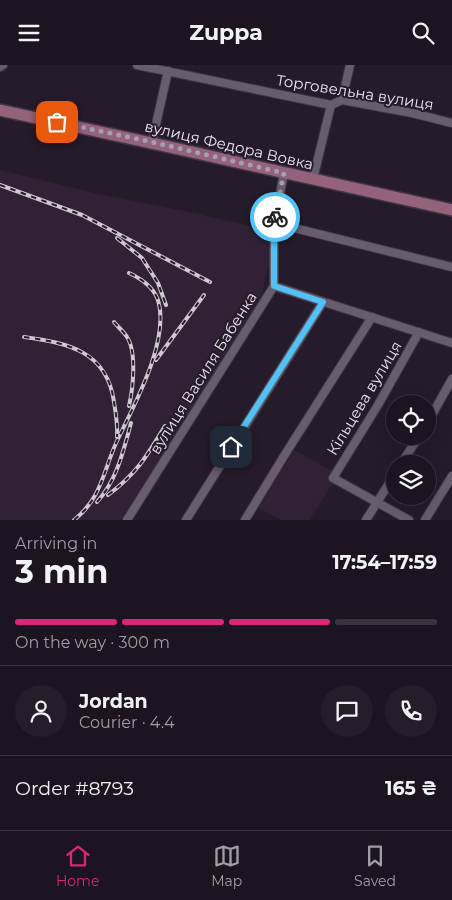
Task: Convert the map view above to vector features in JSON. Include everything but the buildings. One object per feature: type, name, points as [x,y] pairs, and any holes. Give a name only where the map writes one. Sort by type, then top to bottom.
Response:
[{"type":"street","name":"Торговельна вулиця","points":[[136,65],[331,105],[342,101],[412,113],[452,123]]},
{"type":"street","points":[[342,101],[350,65]]},
{"type":"street","points":[[152,142],[168,71]]},
{"type":"street","points":[[313,179],[331,105]]},
{"type":"street","name":"вулиця Федора Вовка","points":[[0,110],[152,142],[452,210]]},
{"type":"street","name":"вулиця Василя Бабенка","points":[[127,520],[274,286],[274,225],[284,173]]},
{"type":"street","points":[[274,225],[282,225],[452,267]]},
{"type":"street","points":[[274,286],[452,343]]},
{"type":"street","points":[[186,520],[323,302]]},
{"type":"street","points":[[245,520],[372,317]]},
{"type":"street","name":"Кільцева вулиця","points":[[377,503],[333,478],[378,405],[419,332]]},
{"type":"street","points":[[436,407],[452,379]]},
{"type":"street","points":[[425,520],[452,476]]},
{"type":"street","points":[[366,520],[386,488]]},
{"type":"street","points":[[377,503],[408,520]]},
{"type":"shaded area","points":[[0,170],[94,193],[264,229],[269,244],[269,262],[261,298],[121,520],[0,520]]},
{"type":"shaded area","points":[[294,450],[332,471],[328,479],[333,483],[309,520],[281,520],[259,508]]},
{"type":"railway","points":[[0,185],[82,215],[210,282]]},
{"type":"railway","points":[[117,238],[142,258],[158,283],[166,305]]},
{"type":"railway","points":[[74,520],[91,503],[101,483],[112,452],[148,374],[159,337],[159,304],[155,294],[148,285],[129,273]]},
{"type":"railway","points":[[156,360],[204,295]]},
{"type":"railway","points":[[114,322],[127,337],[132,352],[133,381],[129,406]]},
{"type":"railway","points":[[24,337],[70,347],[94,361],[103,371],[110,385],[116,415],[117,437]]},
{"type":"railway","points":[[97,502],[114,475],[131,423]]},
{"type":"railway","points":[[108,495],[127,479],[141,463],[165,426]]},
{"type":"way so far","points":[[57,122],[284,173],[275,217]]},
{"type":"route","points":[[231,447],[323,302],[274,286],[275,217]]}]
